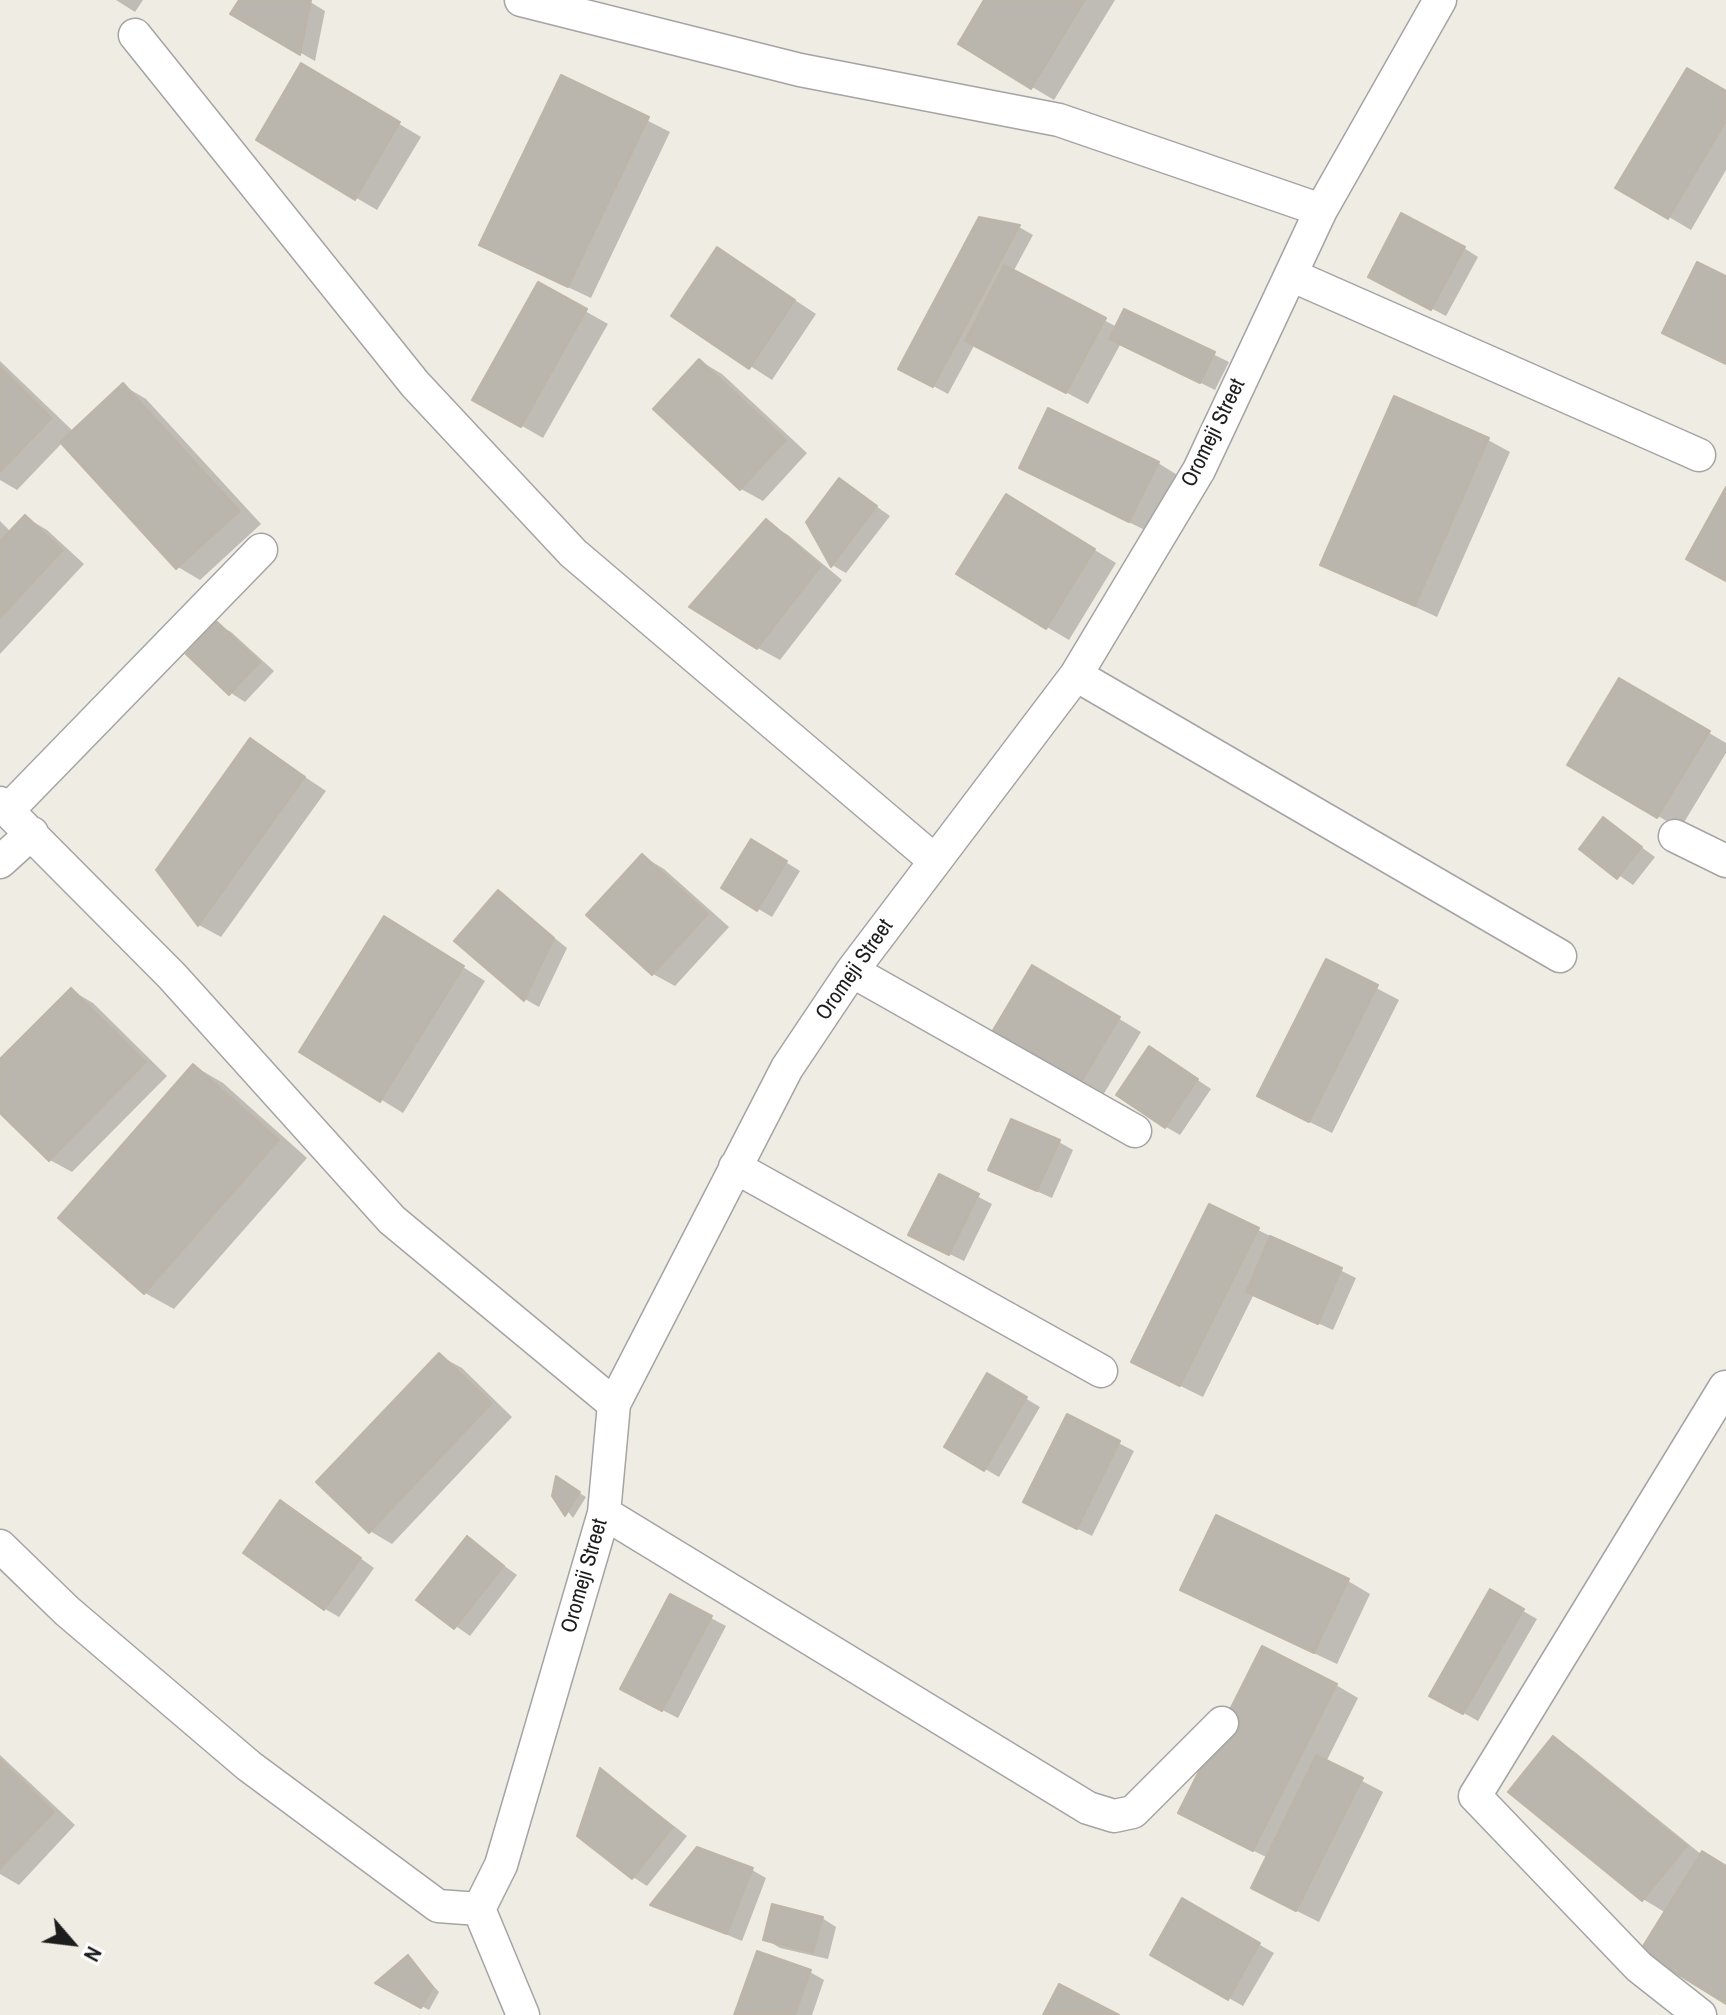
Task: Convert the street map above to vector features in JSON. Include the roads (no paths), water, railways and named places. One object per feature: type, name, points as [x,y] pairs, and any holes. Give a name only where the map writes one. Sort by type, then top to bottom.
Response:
[{"type":"street","points":[[521,0],[800,70],[1059,120],[1321,210]]},
{"type":"street","name":"Oromeji Street","points":[[479,1909],[501,1865],[604,1513],[614,1404],[787,1068],[852,971],[934,860],[980,806],[1076,675],[1199,470],[1321,210],[1440,0]]},
{"type":"street","points":[[135,35],[415,384],[573,553],[934,860]]},
{"type":"street","points":[[1291,275],[1699,455]]},
{"type":"street","points":[[261,550],[4,806],[172,976],[392,1220],[614,1404]]},
{"type":"street","points":[[1076,675],[1560,956]]},
{"type":"street","points":[[0,862],[32,833]]},
{"type":"street","points":[[1675,836],[1726,861]]},
{"type":"street","points":[[852,971],[1135,1131]]},
{"type":"street","points":[[735,1167],[1101,1371]]},
{"type":"street","points":[[1700,2015],[1639,1967],[1475,1796],[1725,1387]]},
{"type":"street","points":[[604,1513],[1088,1808],[1114,1816],[1133,1812],[1222,1723]]},
{"type":"street","points":[[0,1546],[67,1611],[249,1766],[438,1906],[479,1909],[523,2015]]}]
